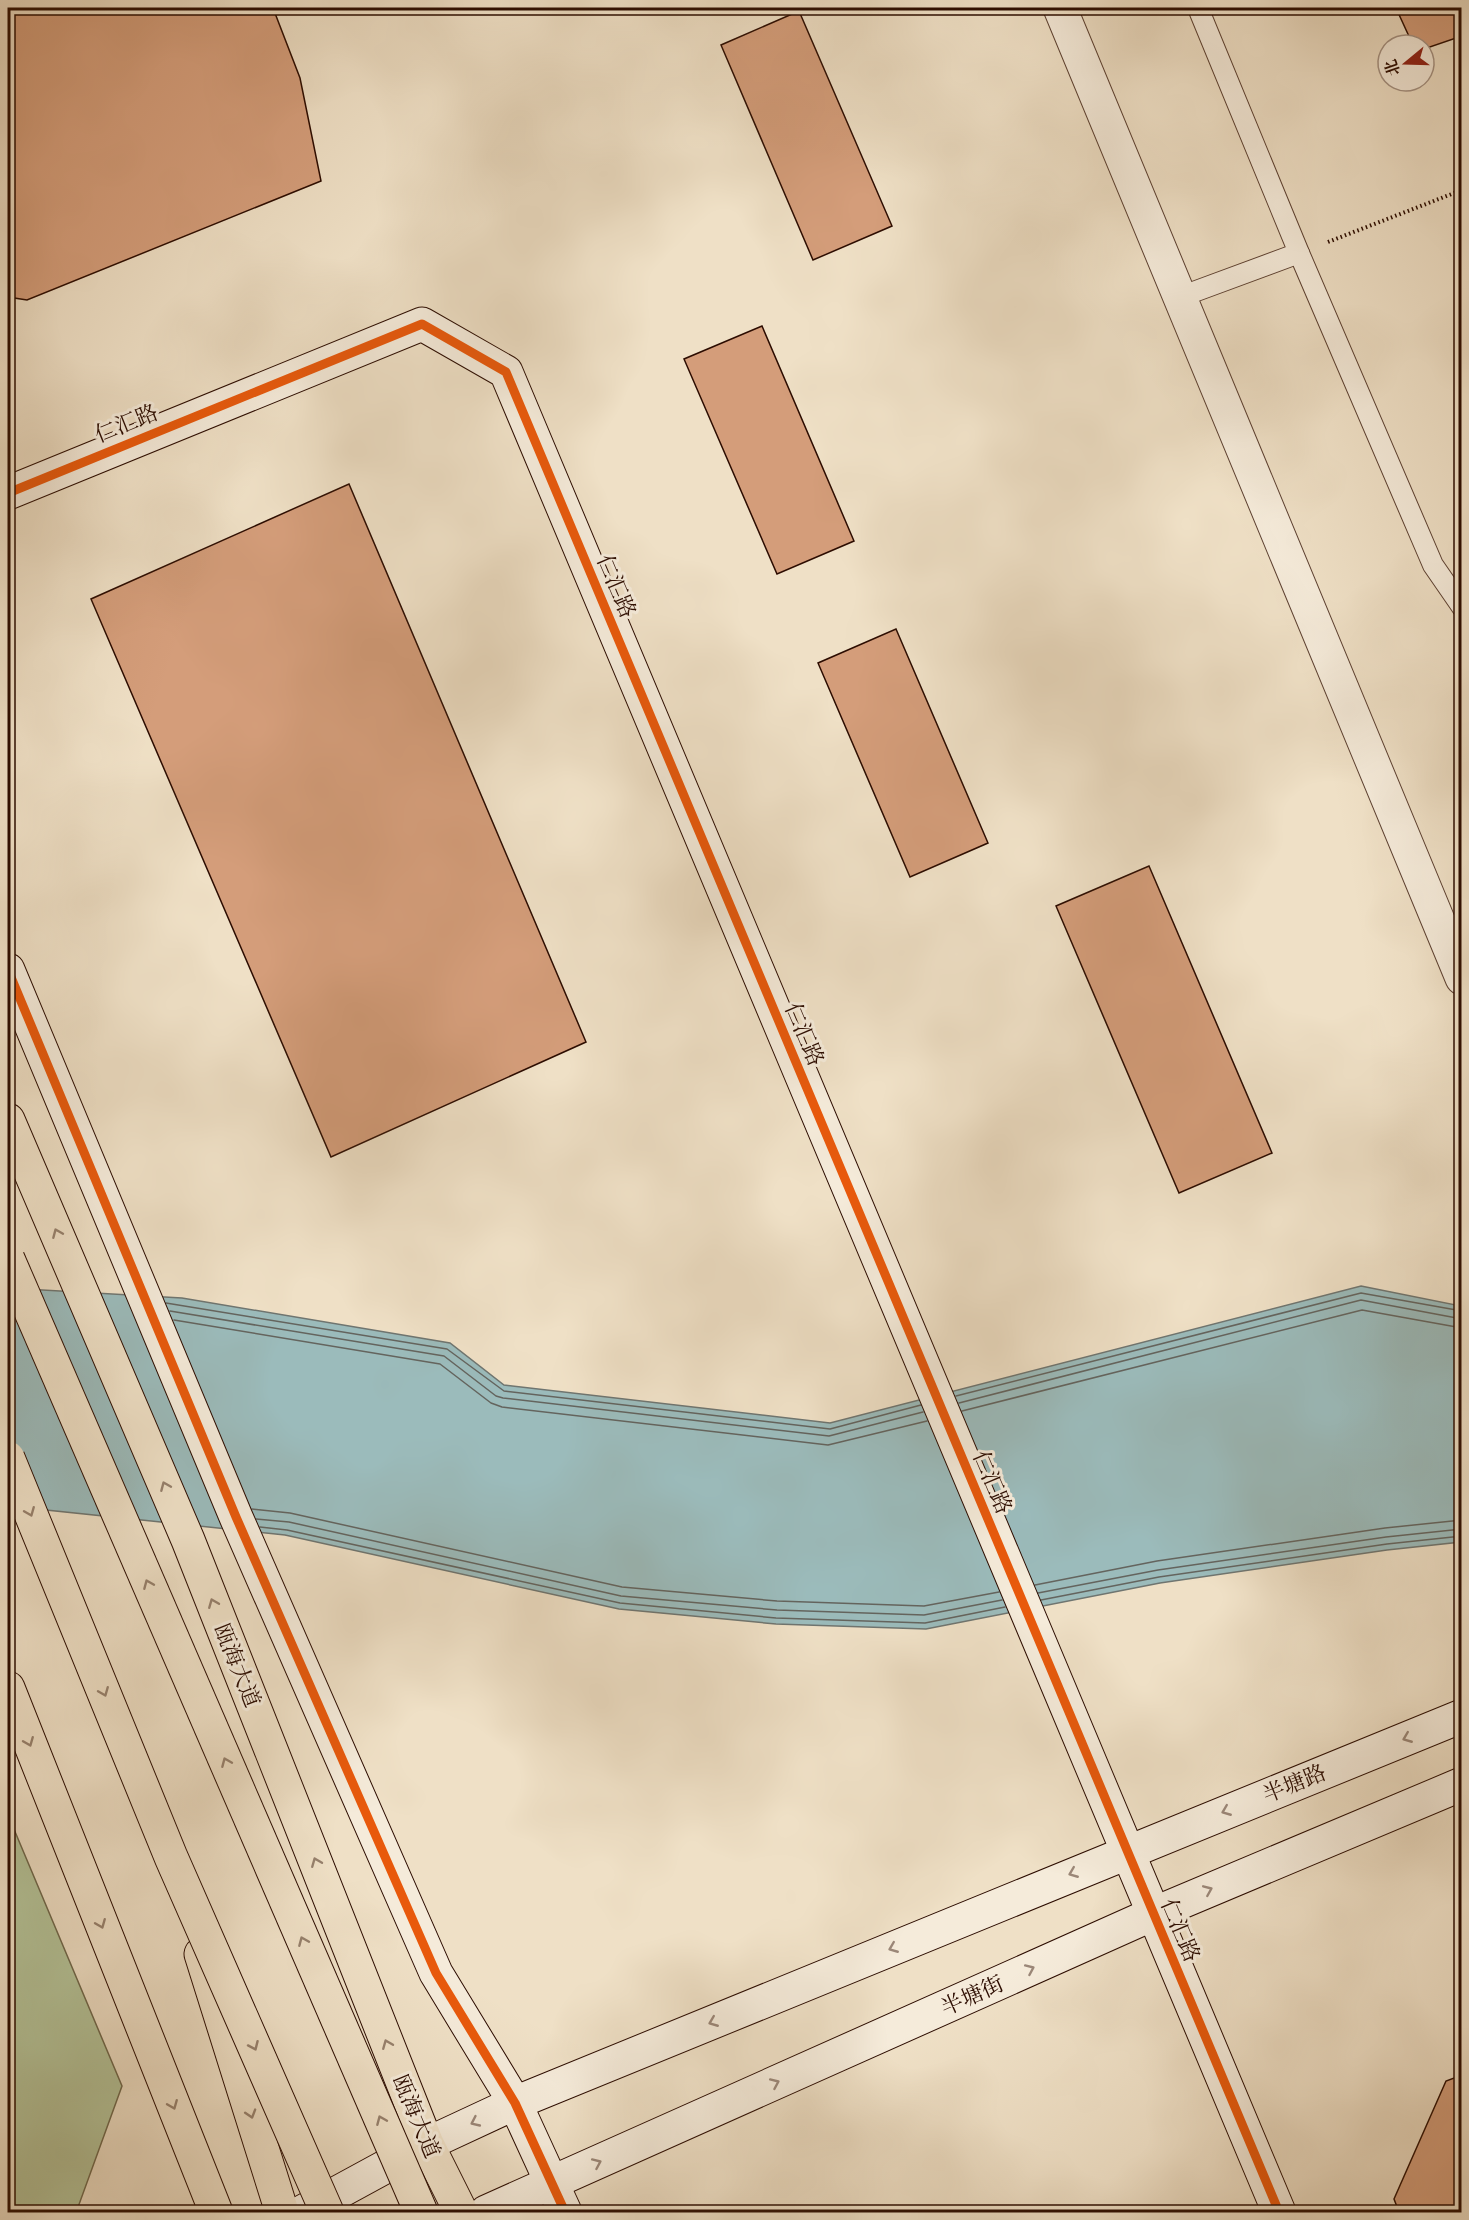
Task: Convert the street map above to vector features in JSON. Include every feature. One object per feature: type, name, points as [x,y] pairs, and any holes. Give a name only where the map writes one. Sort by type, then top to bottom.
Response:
[{"type":"main road","name":"瓯海大道","points":[[8,1120],[188,1540],[427,2144],[461,2212]]},
{"type":"main road","name":"瓯海大道","points":[[8,1259],[421,2212]]},
{"type":"main road","points":[[8,1458],[171,1857],[327,2212]]},
{"type":"main road","points":[[8,1688],[216,2212]]},
{"type":"main road","points":[[171,1857],[282,2212]]},
{"type":"street","points":[[1060,8],[1461,978]]},
{"type":"street","name":"仁汇路","points":[[8,493],[422,324],[506,372],[1279,2212]]},
{"type":"street","points":[[8,970],[237,1517],[435,1973],[514,2103],[565,2212]]},
{"type":"street","name":"半塘路","points":[[1127,1851],[1461,1716]]},
{"type":"street","name":"半塘街","points":[[486,2212],[1153,1914],[1461,1784]]},
{"type":"street","points":[[302,2212],[427,2144],[514,2103],[1127,1851]]},
{"type":"lane","points":[[1198,8],[1299,253],[1433,565],[1461,607]]},
{"type":"lane","points":[[1180,297],[1299,253]]},
{"type":"path","points":[[1299,253],[1461,190]]},
{"type":"green space","points":[[8,1815],[122,2086],[77,2210],[71,2212],[8,2212]]},
{"type":"water","points":[[1361,1286],[1461,1306],[1461,1542],[1387,1550],[1160,1583],[926,1629],[776,1624],[619,1609],[285,1535],[8,1506],[8,1288],[182,1298],[450,1343],[504,1385],[830,1423]]},
{"type":"building","points":[[8,8],[273,8],[300,78],[321,181],[27,300],[8,297]]},
{"type":"building","points":[[1396,8],[1462,8],[1462,36],[1436,45],[1436,33],[1407,33]]},
{"type":"building","points":[[799,11],[892,226],[813,260],[721,45]]},
{"type":"building","points":[[762,326],[854,541],[777,574],[684,359]]},
{"type":"building","points":[[349,484],[586,1042],[331,1157],[91,599]]},
{"type":"building","points":[[896,629],[988,843],[910,877],[818,663]]},
{"type":"building","points":[[1149,866],[1272,1153],[1179,1193],[1056,906]]},
{"type":"building","points":[[1462,2075],[1462,2212],[1399,2212],[1394,2199],[1446,2081]]},
{"type":"cycle path","points":[[8,493],[422,324],[506,372],[1279,2212]]},
{"type":"cycle path","points":[[8,970],[236,1517],[436,1973],[515,2103],[565,2212]]}]
